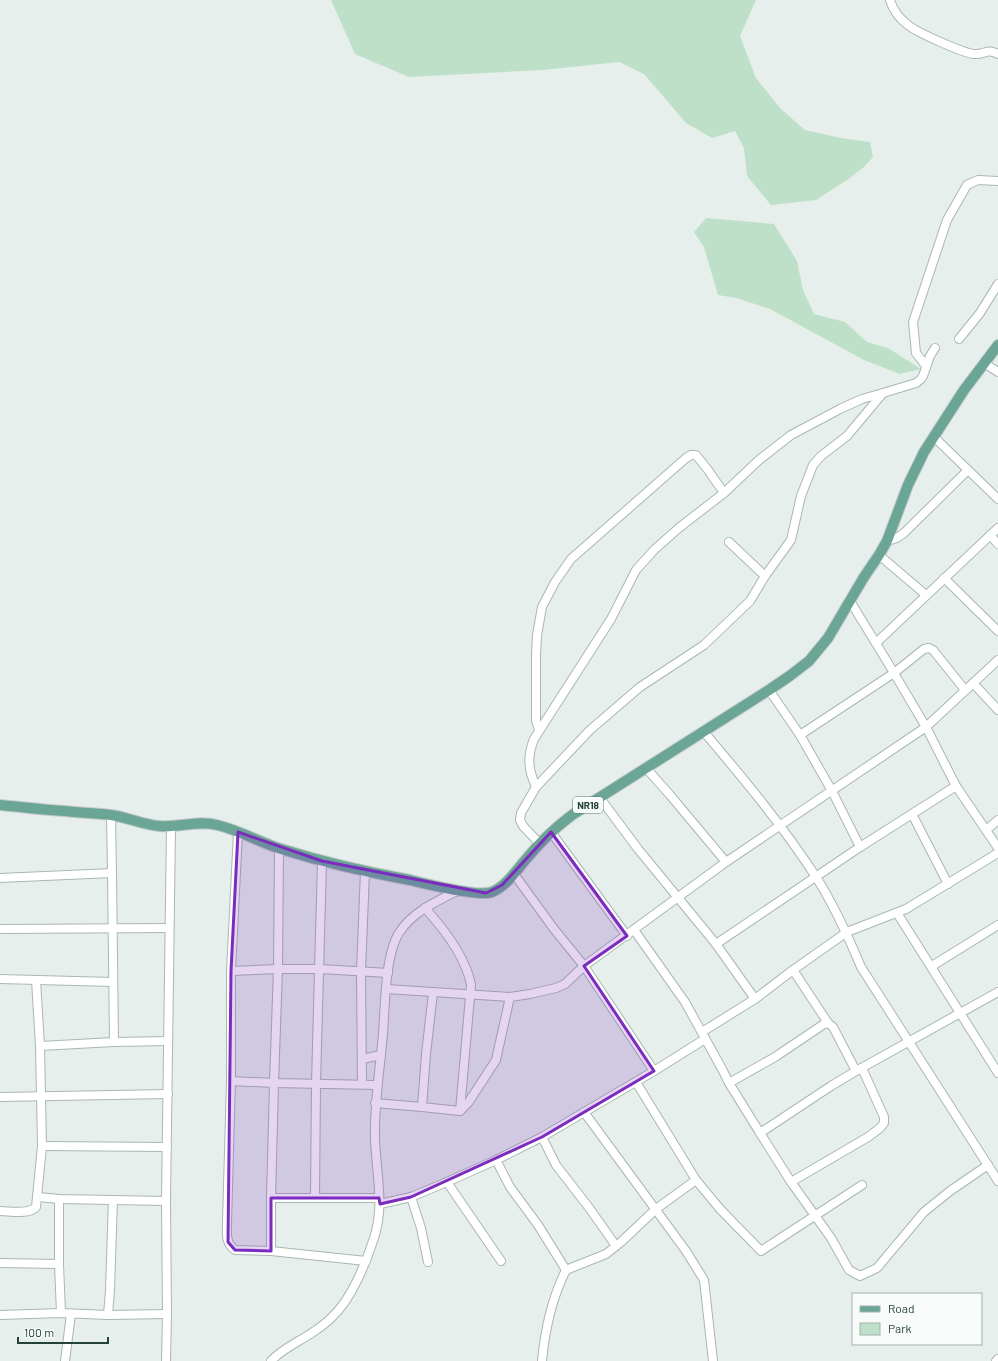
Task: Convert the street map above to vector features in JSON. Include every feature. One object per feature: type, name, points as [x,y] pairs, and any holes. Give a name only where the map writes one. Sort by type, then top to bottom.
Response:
[{"type":"main road","name":"NR18","points":[[0,805],[111,815],[159,826],[198,823],[217,825],[279,848],[322,861],[459,890],[479,893],[492,892],[514,874],[551,832],[572,815],[769,690],[809,661],[828,638],[880,555],[887,541],[908,485],[924,452],[964,390],[998,345]]},
{"type":"street","points":[[890,0],[900,18],[915,30],[973,54],[993,51],[998,54]]},
{"type":"street","points":[[926,366],[916,353],[913,322],[948,220],[967,185],[978,180],[998,181]]},
{"type":"street","points":[[958,339],[980,313],[998,284]]},
{"type":"street","points":[[536,787],[530,774],[529,764],[530,750],[534,739],[611,618],[636,570],[655,549],[680,527],[724,494],[759,460],[790,435],[840,408],[862,399],[916,383],[923,376],[935,348]]},
{"type":"street","points":[[984,362],[998,372]]},
{"type":"street","points":[[540,844],[523,826],[520,820],[521,813],[536,787],[590,730],[640,687],[704,645],[750,601],[765,576],[791,540],[801,496],[813,465],[821,456],[847,436],[883,393]]},
{"type":"street","points":[[934,437],[998,499]]},
{"type":"street","points":[[540,729],[536,721],[536,655],[538,628],[542,607],[555,582],[571,559],[637,499],[691,455],[696,455],[724,494]]},
{"type":"street","points":[[887,541],[904,533],[968,470]]},
{"type":"street","points":[[876,643],[998,528]]},
{"type":"street","points":[[990,535],[998,544]]},
{"type":"street","points":[[729,542],[765,576]]},
{"type":"street","points":[[880,555],[926,595]]},
{"type":"street","points":[[944,578],[998,631]]},
{"type":"street","points":[[850,601],[926,727],[956,786],[998,848]]},
{"type":"street","points":[[800,735],[894,673],[924,649],[929,648],[934,650],[965,690]]},
{"type":"street","points":[[386,989],[510,997],[556,988],[565,984],[584,966],[726,862],[926,727],[998,660]]},
{"type":"street","points":[[973,683],[998,710]]},
{"type":"street","points":[[769,690],[800,735],[832,791],[860,846]]},
{"type":"street","points":[[704,732],[780,826],[816,877],[847,932],[862,967],[998,1181]]},
{"type":"street","points":[[646,768],[726,862]]},
{"type":"street","points":[[716,944],[860,846],[956,786]]},
{"type":"street","points":[[600,798],[638,849],[716,944],[755,999]]},
{"type":"street","points":[[912,814],[948,884]]},
{"type":"street","points":[[111,815],[114,1042]]},
{"type":"street","points":[[986,830],[998,820]]},
{"type":"street","points":[[166,1361],[166,1201],[171,826]]},
{"type":"street","points":[[238,832],[231,971],[232,1081],[227,1222],[228,1242],[230,1247],[235,1250],[271,1251],[366,1261]]},
{"type":"street","points":[[551,832],[685,1002],[729,1084],[791,1182],[831,1238],[849,1270],[860,1276],[877,1268],[924,1212],[950,1190],[988,1165]]},
{"type":"street","points":[[271,1251],[271,1198],[278,969],[279,848]]},
{"type":"street","points":[[271,1198],[315,1198],[380,1201],[411,1197],[496,1160],[542,1137],[654,1071],[847,932],[897,913],[998,853]]},
{"type":"street","points":[[315,1198],[316,1083],[322,861]]},
{"type":"street","points":[[362,1084],[361,971],[365,871]]},
{"type":"street","points":[[0,878],[112,873]]},
{"type":"street","points":[[514,874],[554,929],[584,966],[654,1071]]},
{"type":"street","points":[[271,1361],[276,1355],[294,1342],[312,1332],[333,1317],[350,1295],[366,1261],[375,1237],[380,1201],[375,1139],[375,1102],[381,1055],[386,989],[393,948],[398,935],[406,923],[425,908],[459,890]]},
{"type":"street","points":[[425,908],[442,927],[462,959],[470,978],[471,995],[460,1111]]},
{"type":"street","points":[[897,913],[998,1072]]},
{"type":"street","points":[[932,966],[998,925]]},
{"type":"street","points":[[0,929],[169,928]]},
{"type":"street","points":[[231,971],[320,969],[388,973]]},
{"type":"street","points":[[791,1182],[868,1137],[884,1124],[884,1117],[859,1070],[833,1027],[828,1023],[793,970]]},
{"type":"street","points":[[0,979],[113,982]]},
{"type":"street","points":[[0,1211],[29,1212],[36,1207],[38,1197],[42,1146],[40,1046],[36,980]]},
{"type":"street","points":[[422,1108],[433,992]]},
{"type":"street","points":[[760,1133],[831,1086],[998,992]]},
{"type":"street","points":[[375,1102],[460,1111],[468,1103],[496,1060],[510,997]]},
{"type":"street","points":[[729,1084],[775,1057],[824,1024],[828,1023]]},
{"type":"street","points":[[40,1046],[168,1041]]},
{"type":"street","points":[[362,1059],[381,1055]]},
{"type":"street","points":[[232,1081],[377,1085]]},
{"type":"street","points":[[636,1082],[696,1180],[720,1209],[761,1251],[862,1185]]},
{"type":"street","points":[[0,1097],[40,1095],[168,1094]]},
{"type":"street","points":[[584,1112],[656,1209],[686,1251],[704,1280],[713,1361]]},
{"type":"street","points":[[542,1137],[556,1165],[616,1246]]},
{"type":"street","points":[[42,1146],[167,1147]]},
{"type":"street","points":[[496,1160],[510,1187],[538,1225],[566,1270]]},
{"type":"street","points":[[542,1361],[545,1334],[549,1317],[558,1288],[566,1270],[606,1254],[656,1209],[696,1180]]},
{"type":"street","points":[[447,1182],[501,1262]]},
{"type":"street","points":[[38,1197],[59,1199],[166,1201]]},
{"type":"street","points":[[411,1197],[421,1228],[428,1262]]},
{"type":"street","points":[[59,1199],[61,1313]]},
{"type":"street","points":[[108,1315],[113,1200]]},
{"type":"street","points":[[0,1263],[59,1264]]},
{"type":"street","points":[[0,1315],[61,1313],[108,1315],[167,1314]]},
{"type":"street","points":[[66,1361],[71,1314]]},
{"type":"highlighted area","points":[[238,832],[322,861],[486,893],[502,885],[551,832],[627,936],[584,966],[654,1071],[542,1137],[411,1197],[380,1204],[379,1198],[271,1198],[271,1251],[235,1250],[228,1242],[231,971]]},
{"type":"green space","points":[[331,0],[756,0],[740,36],[756,78],[780,108],[805,130],[841,138],[870,142],[873,157],[864,167],[847,180],[816,200],[771,205],[747,176],[744,148],[735,131],[712,138],[686,123],[644,74],[619,62],[543,70],[409,77],[355,54]]},
{"type":"green space","points":[[706,218],[774,224],[797,261],[803,290],[814,314],[845,322],[867,342],[888,348],[921,369],[900,374],[864,360],[770,309],[736,298],[718,295],[704,247],[694,232]]}]
